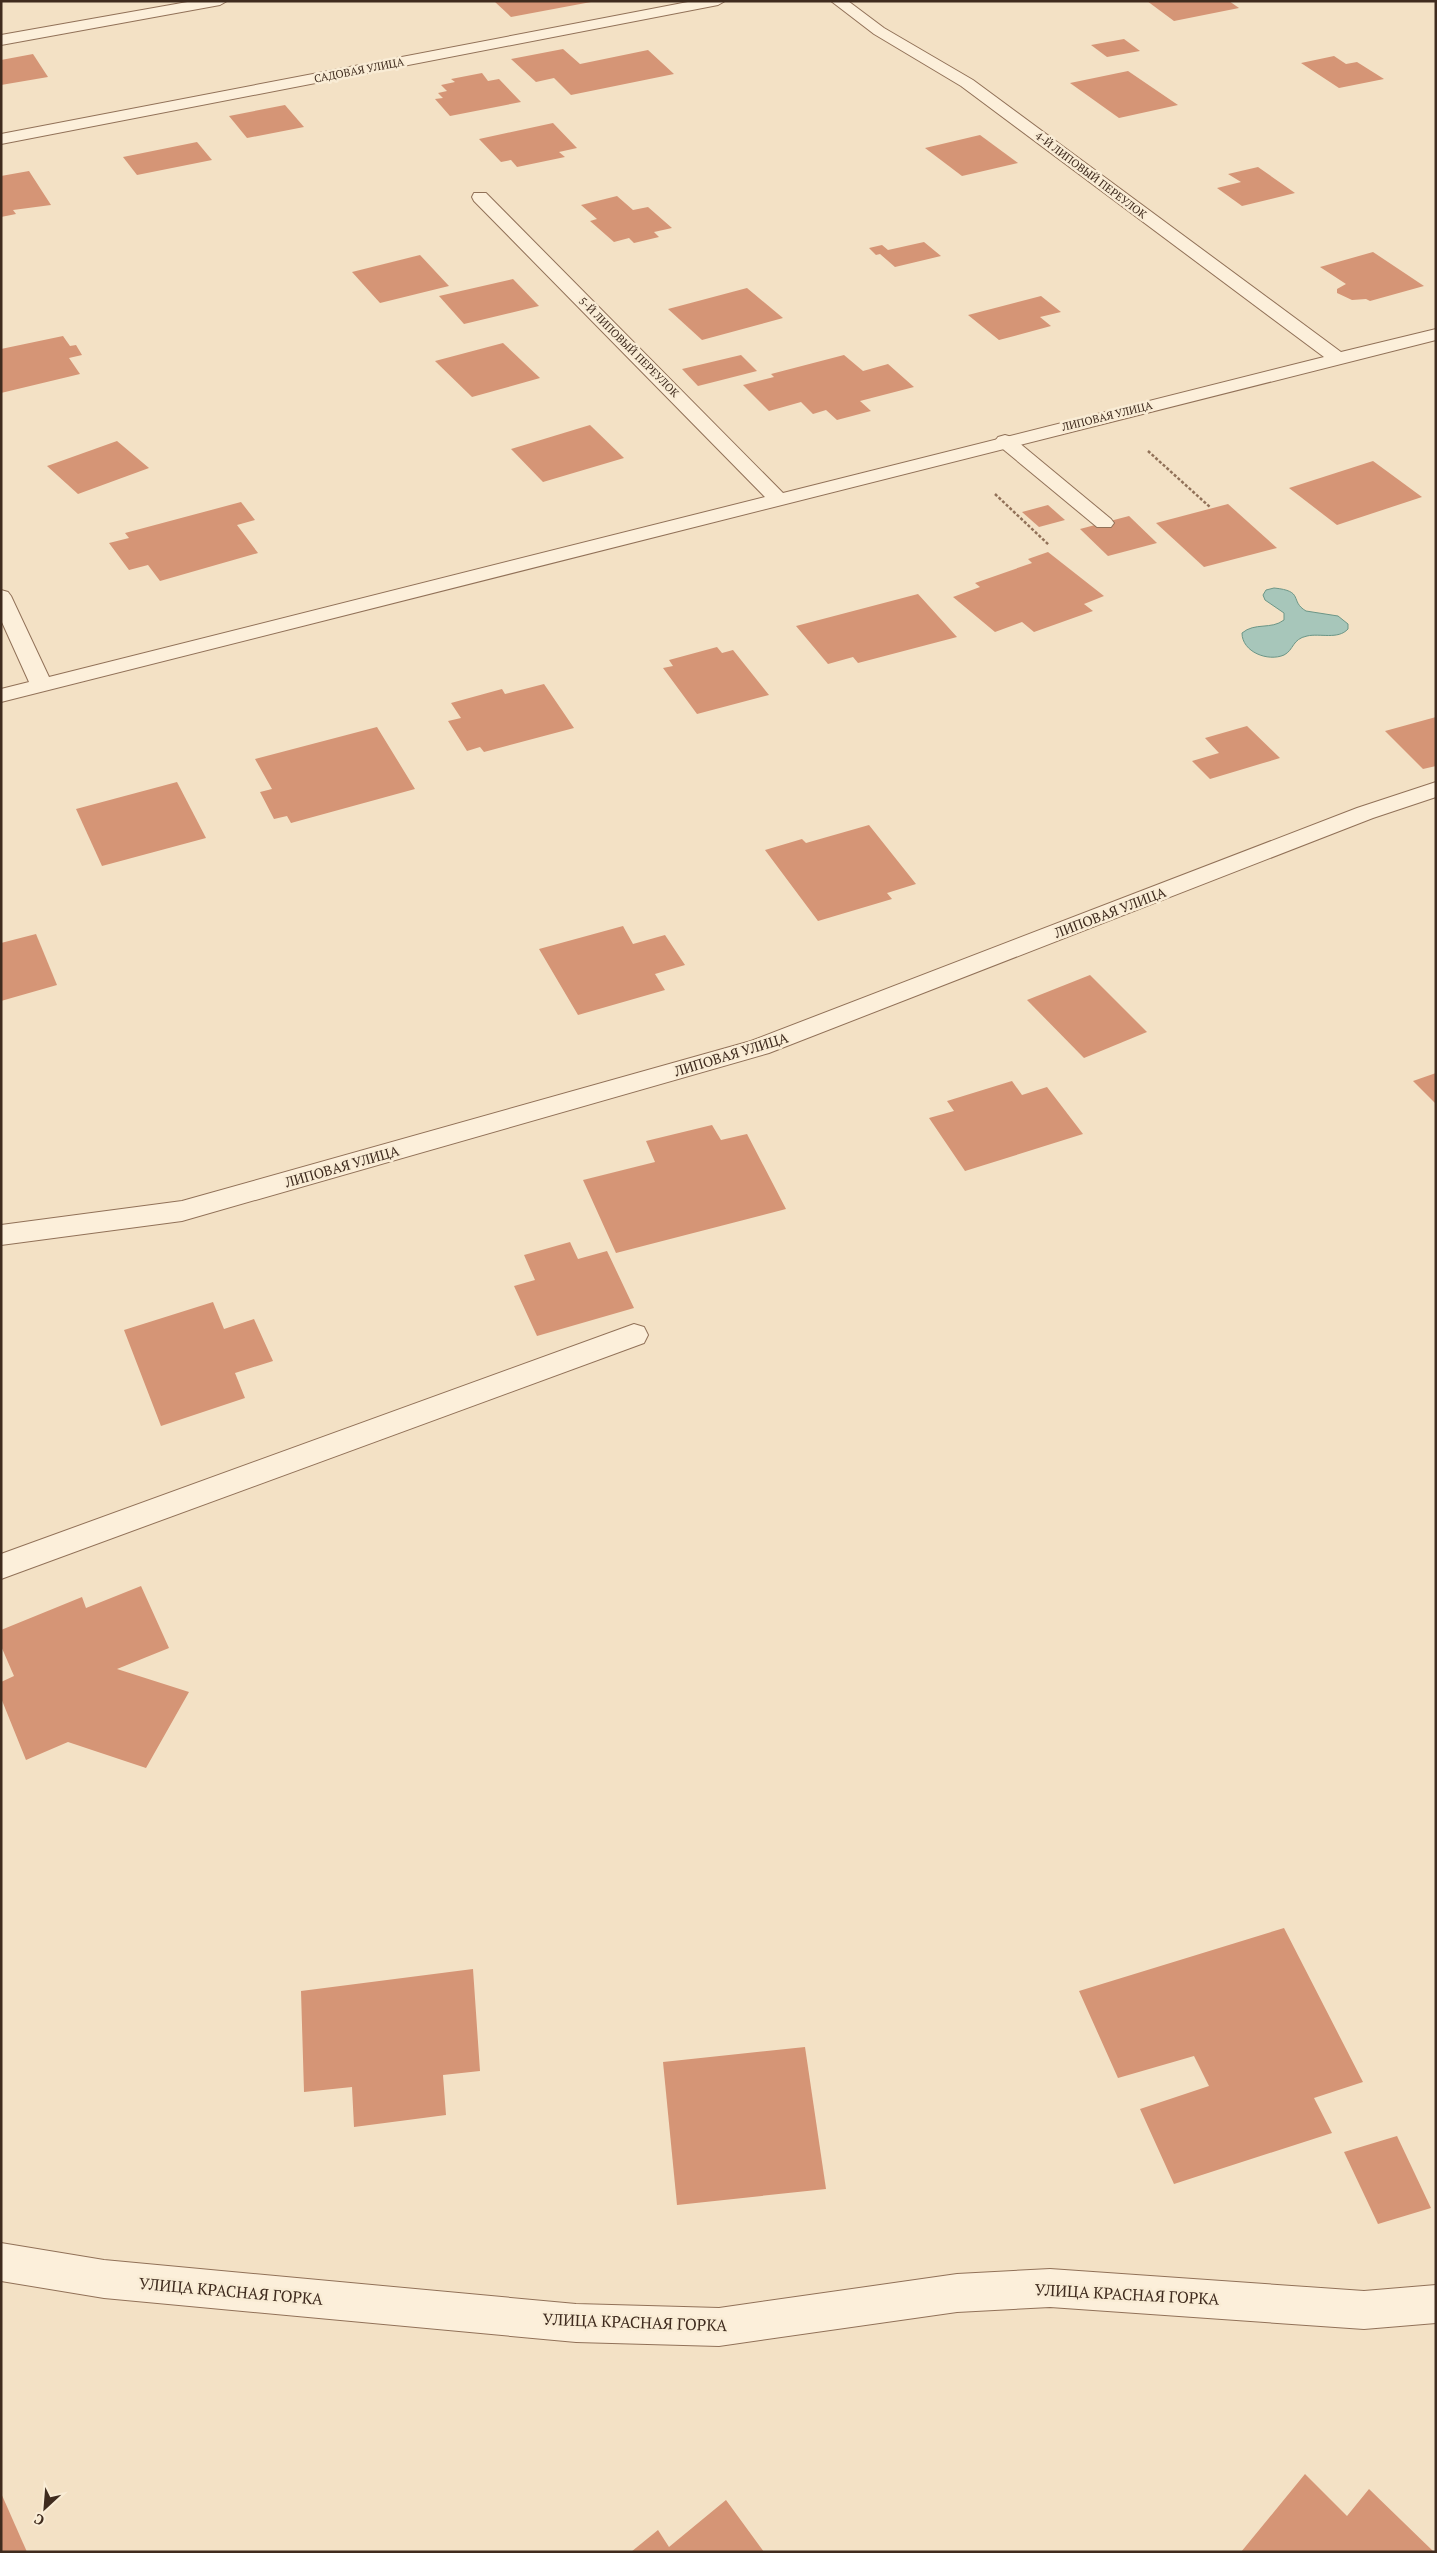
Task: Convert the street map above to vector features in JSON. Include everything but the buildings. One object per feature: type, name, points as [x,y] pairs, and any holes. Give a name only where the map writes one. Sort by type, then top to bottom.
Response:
[{"type":"street","points":[[1,40],[220,1]]},
{"type":"street","name":"САДОВАЯ УЛИЦА","points":[[1,139],[718,1]]},
{"type":"street","name":"4-Й ЛИПОВЫЙ ПЕРЕУЛОК","points":[[838,1],[879,31],[967,83],[1337,358]]},
{"type":"street","name":"5-Й ЛИПОВЫЙ ПЕРЕУЛОК","points":[[480,197],[777,498]]},
{"type":"street","name":"ЛИПОВАЯ УЛИЦА","points":[[1,696],[777,498],[1436,334]]},
{"type":"street","points":[[1006,441],[1104,523]]},
{"type":"street","points":[[1,596],[42,686]]},
{"type":"street","name":"ЛИПОВАЯ УЛИЦА","points":[[1,1235],[182,1211],[760,1048],[1356,816],[1436,790]]},
{"type":"street","points":[[1,1567],[634,1335]]},
{"type":"street","name":"УЛИЦА КРАСНАЯ ГОРКА","points":[[1,2262],[104,2279],[576,2323],[719,2328],[957,2293],[1050,2288],[1364,2310],[1427,2305]]},
{"type":"path","points":[[1109,416],[1210,508]]},
{"type":"path","points":[[952,455],[1049,545]]},
{"type":"shaded area","points":[[1274,588],[1290,591],[1298,604],[1306,611],[1338,616],[1348,624],[1348,629],[1339,634],[1329,636],[1312,635],[1302,637],[1287,653],[1278,657],[1257,654],[1246,645],[1242,633],[1252,628],[1274,625],[1284,620],[1284,613],[1265,600],[1263,595],[1266,590]]}]
